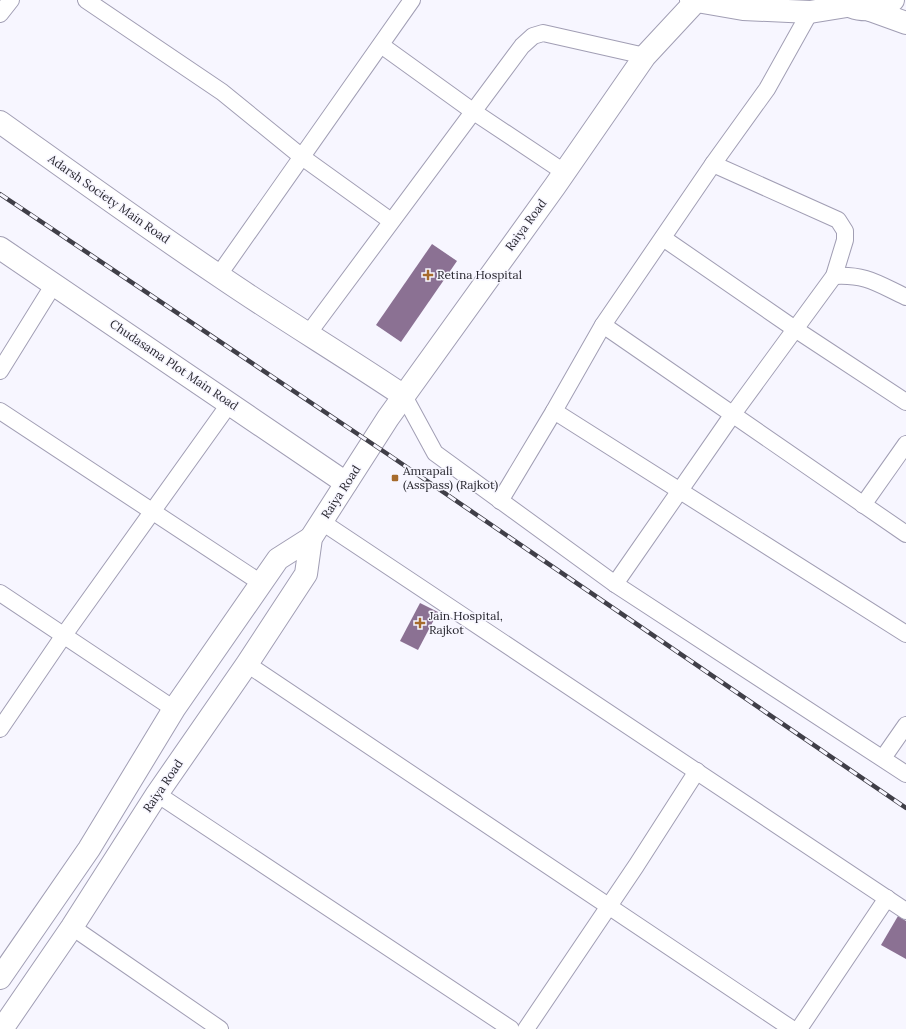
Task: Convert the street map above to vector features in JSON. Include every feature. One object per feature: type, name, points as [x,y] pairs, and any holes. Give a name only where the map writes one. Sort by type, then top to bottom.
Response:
[{"type":"street","points":[[0,14],[11,0]]},
{"type":"street","points":[[86,0],[222,92],[302,157],[391,221]]},
{"type":"street","points":[[218,276],[412,0]]},
{"type":"street","points":[[694,0],[743,9],[810,12],[844,3],[870,10],[906,23]]},
{"type":"street","name":"Raiya Road","points":[[4,1020],[72,927],[157,794],[247,664],[306,574],[316,530],[404,396],[645,56],[694,0]]},
{"type":"street","points":[[870,10],[890,3],[893,0]]},
{"type":"street","points":[[500,501],[603,325],[712,164],[767,89],[810,12]]},
{"type":"street","points":[[308,334],[522,46],[533,36],[543,32],[645,56]]},
{"type":"street","points":[[381,45],[474,112],[564,172]]},
{"type":"street","name":"Adarsh Society Main Road","points":[[0,122],[218,276],[404,396]]},
{"type":"street","points":[[615,584],[733,414],[834,276],[845,240],[845,231],[838,220],[712,164]]},
{"type":"street","points":[[663,238],[795,329],[906,402]]},
{"type":"street","name":"Chudasama Plot Main Road","points":[[0,248],[346,483]]},
{"type":"street","points":[[834,276],[850,275],[863,277],[906,297]]},
{"type":"street","points":[[0,371],[54,284]]},
{"type":"street","points":[[603,325],[906,534]]},
{"type":"street","points":[[404,396],[435,453],[615,584],[906,774]]},
{"type":"street","points":[[0,729],[64,635],[230,403]]},
{"type":"street","points":[[0,411],[261,583]]},
{"type":"street","points":[[554,411],[906,634]]},
{"type":"street","points":[[863,505],[906,444]]},
{"type":"street","points":[[316,530],[697,771],[906,912]]},
{"type":"street","name":"Raiya Road","points":[[0,978],[89,848],[174,709],[261,583],[278,559],[316,530]]},
{"type":"street","points":[[0,593],[174,709]]},
{"type":"street","points":[[247,664],[792,1029]]},
{"type":"street","points":[[883,758],[906,725]]},
{"type":"street","points":[[526,1029],[697,771]]},
{"type":"street","points":[[157,794],[511,1029]]},
{"type":"street","points":[[799,1029],[886,898]]},
{"type":"street","points":[[72,927],[220,1029]]},
{"type":"building","points":[[432,244],[457,261],[401,342],[376,325]]},
{"type":"building","points":[[420,603],[438,612],[418,650],[400,641]]},
{"type":"building","points":[[898,916],[906,921],[906,959],[881,945]]},
{"type":"railway","points":[[0,194],[389,455],[906,808]]},
{"type":"place","name":"Retina Hospital","points":[[428,275]]},
{"type":"place","name":"Amrapali (Asspass) (Rajkot)","points":[[395,478]]},
{"type":"place","name":"Jain Hospital, Rajkot","points":[[420,623]]}]
